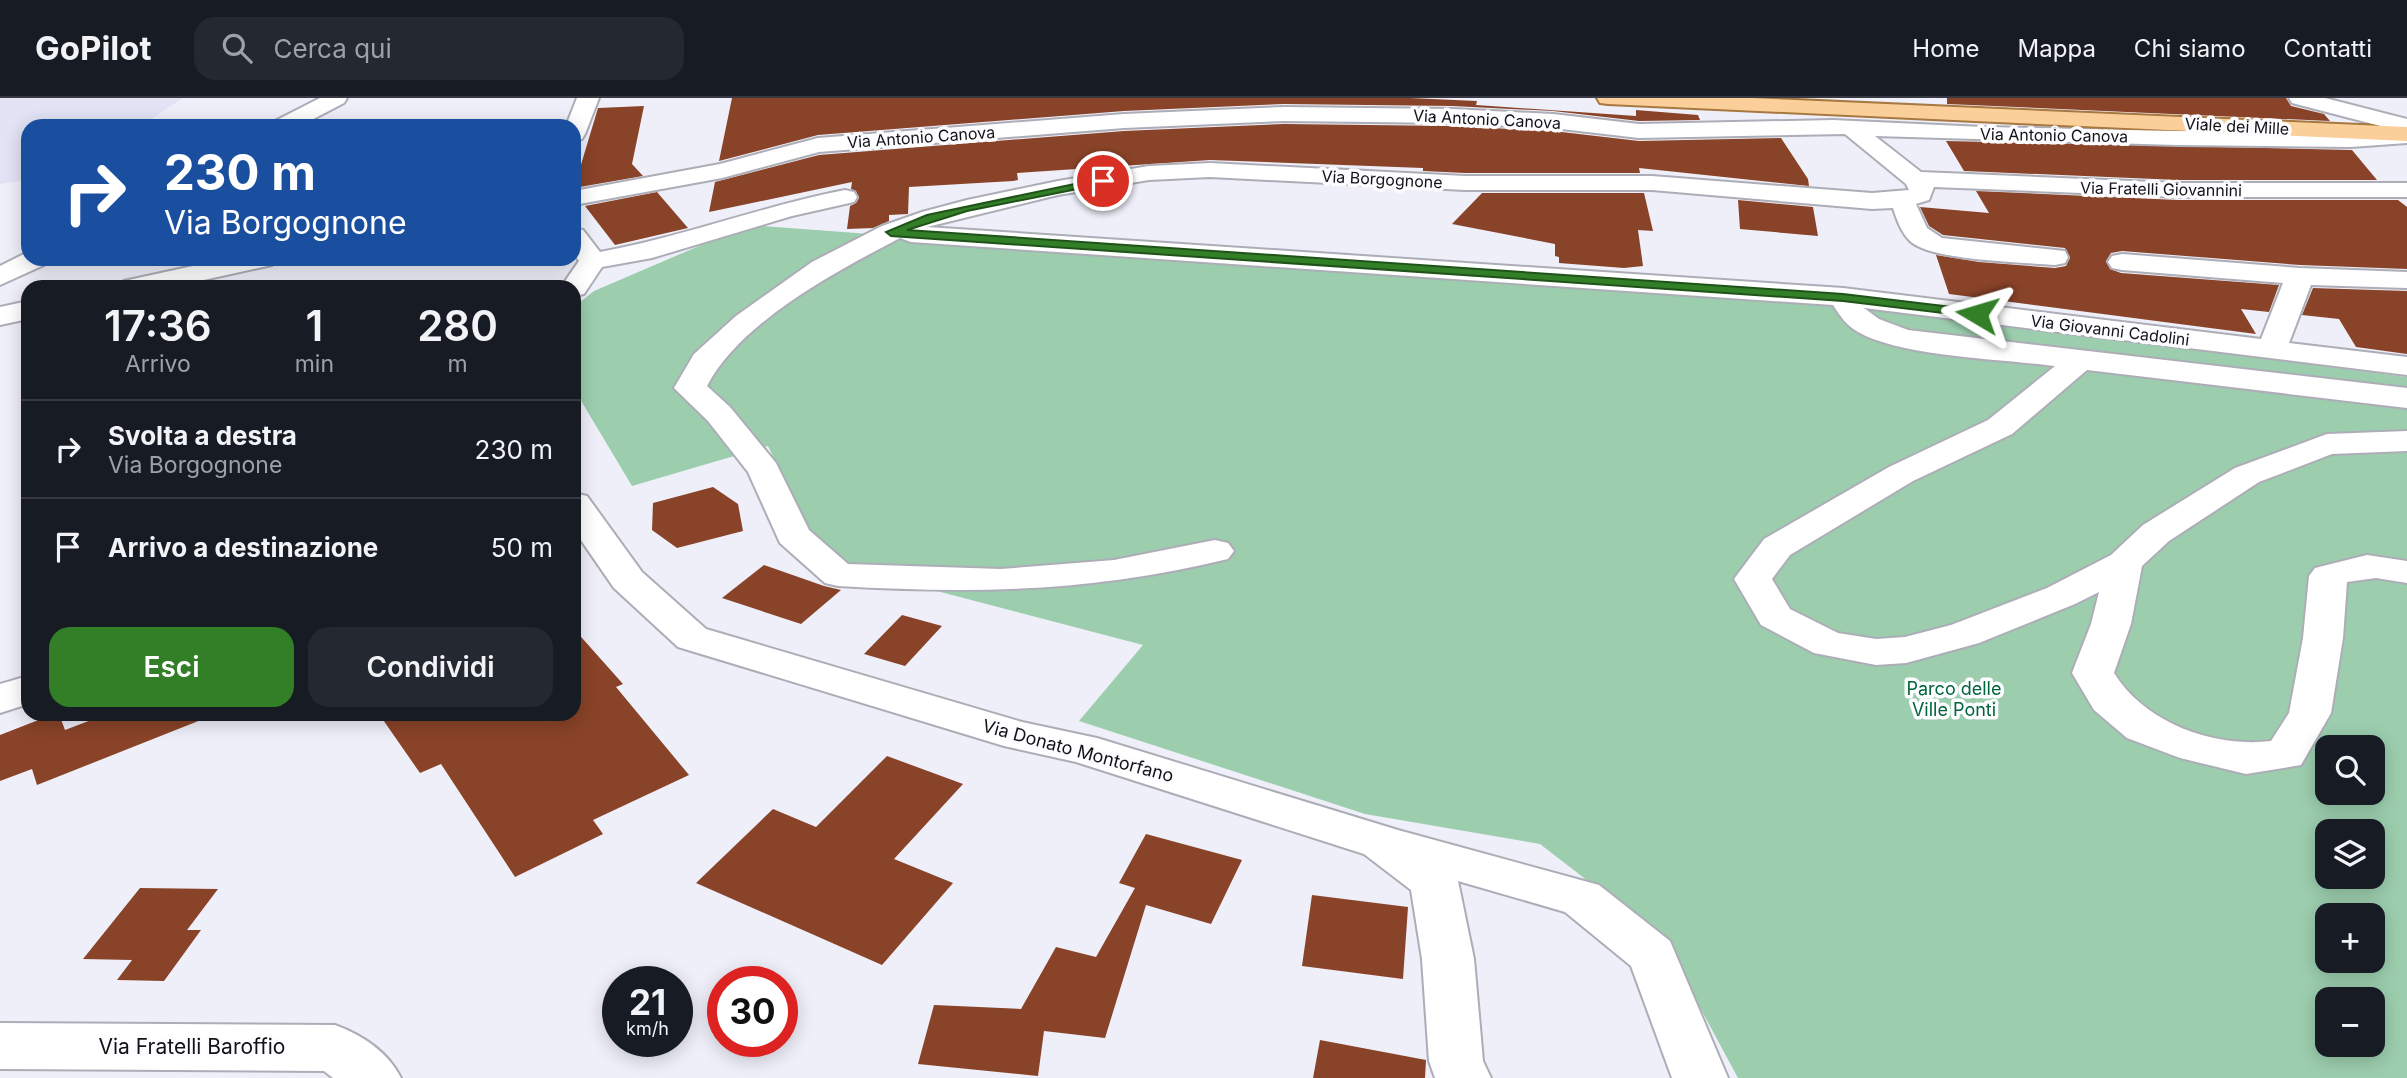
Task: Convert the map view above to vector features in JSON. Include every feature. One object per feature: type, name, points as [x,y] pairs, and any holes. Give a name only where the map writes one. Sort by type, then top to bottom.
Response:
[{"type":"main road","name":"Viale dei Mille","points":[[1608,98],[2407,135]]},
{"type":"street","points":[[296,119],[336,98]]},
{"type":"street","points":[[580,119],[588,98]]},
{"type":"street","points":[[2300,98],[2407,126]]},
{"type":"street","name":"Via Antonio Canova","points":[[581,197],[722,171],[818,145],[1124,121],[1284,114],[1371,113],[1553,121],[1639,131],[1851,128],[1983,134],[2351,140],[2407,135]]},
{"type":"street","points":[[1851,128],[1908,189],[1918,236],[1925,242],[1943,247],[2055,257]]},
{"type":"street","name":"Via Borgognone","points":[[1215,551],[1114,570],[1001,580],[838,575],[793,535],[764,470],[719,414],[690,387],[705,360],[746,322],[822,268],[881,238],[931,217],[1058,188],[1149,173],[1210,170],[1465,183],[1651,183],[1872,201],[1908,189]]},
{"type":"street","name":"Via Fratelli Giovannini","points":[[1908,189],[2407,190]]},
{"type":"street","points":[[580,280],[593,261],[643,252],[787,209],[845,197]]},
{"type":"street","name":"Via Giovanni Cadolini","points":[[881,238],[1843,297],[2407,366]]},
{"type":"street","points":[[581,245],[593,261]]},
{"type":"street","points":[[2122,262],[2300,276],[2407,280]]},
{"type":"street","points":[[0,277],[21,266]]},
{"type":"street","points":[[166,280],[230,266]]},
{"type":"street","points":[[2272,349],[2300,276]]},
{"type":"street","points":[[1843,297],[1850,313],[1874,329],[1905,339],[2407,398]]},
{"type":"street","points":[[0,316],[21,312]]},
{"type":"street","points":[[2079,360],[2043,393],[2000,426],[1901,474],[1777,547],[1753,579],[1775,617],[1829,644],[1876,652],[1906,650],[1965,634],[2061,596],[2124,563],[2156,533],[2247,475],[2327,444],[2407,441]]},
{"type":"street","name":"Via Donato Montorfano","points":[[581,514],[628,580],[692,638],[1019,736],[1080,748],[1381,842],[1434,882],[1448,959],[1456,1061],[1463,1078]]},
{"type":"street","points":[[2124,563],[2110,624],[2093,673],[2109,700],[2142,728],[2196,748],[2246,759],[2285,754],[2310,712],[2323,638],[2328,576],[2352,566],[2383,565],[2407,572]]},
{"type":"street","points":[[0,699],[21,692]]},
{"type":"street","points":[[1381,842],[1583,898],[1651,955],[1699,1078]]},
{"type":"street","name":"Via Fratelli Baroffio","points":[[0,1046],[335,1048],[373,1078]]},
{"type":"shaded area","points":[[0,98],[183,98],[151,119],[21,119],[21,180],[0,184]]},
{"type":"green space","name":"Parco delle Ville Ponti","points":[[748,225],[1858,307],[2407,377],[2407,1078],[1738,1078],[1663,939],[1540,844],[1365,814],[1079,721],[1143,645],[822,561],[768,446],[632,486],[581,401],[581,301],[594,291]]},
{"type":"building","points":[[732,98],[1410,98],[1477,101],[1476,105],[1636,116],[1636,110],[1698,115],[1700,120],[1639,121],[1553,111],[1452,106],[1284,104],[1124,111],[818,135],[719,161]]},
{"type":"building","points":[[1947,98],[2286,98],[2291,106],[2324,114],[2330,121],[1947,104]]},
{"type":"building","points":[[644,106],[632,164],[643,176],[581,187],[581,165],[598,108]]},
{"type":"building","points":[[1284,124],[1452,126],[1553,131],[1639,141],[1781,138],[1808,179],[1809,186],[1639,168],[1640,173],[1465,173],[1423,171],[1423,168],[1210,160],[1017,173],[1018,180],[1013,181],[909,187],[908,214],[889,215],[889,221],[873,228],[847,229],[850,206],[859,198],[856,191],[851,189],[852,182],[709,212],[715,182],[819,155],[1124,131]]},
{"type":"building","points":[[1946,141],[2352,150],[2377,180],[2178,180],[1964,171]]},
{"type":"building","points":[[1976,191],[2178,200],[2398,200],[2407,207],[2407,269],[2300,265],[2122,251],[2111,253],[2106,261],[2110,269],[2121,273],[2279,285],[2269,312],[2241,309],[2256,334],[1949,294],[1936,255],[1979,262],[2055,268],[2066,266],[2070,258],[2065,248],[1943,235],[1929,226],[1920,207],[1989,213]]},
{"type":"building","points":[[657,192],[688,228],[615,245],[585,206]]},
{"type":"building","points":[[1482,193],[1644,193],[1653,231],[1638,230],[1643,266],[1624,268],[1559,263],[1559,257],[1555,256],[1555,244],[1452,224]]},
{"type":"building","points":[[1738,200],[1813,207],[1818,236],[1740,229]]},
{"type":"building","points":[[2313,288],[2407,291],[2407,354],[2356,347],[2339,319],[2302,315]]},
{"type":"building","points":[[713,487],[738,504],[743,531],[677,548],[652,530],[653,503]]},
{"type":"building","points":[[764,565],[841,590],[801,624],[722,598]]},
{"type":"building","points":[[902,615],[942,626],[905,666],[864,654]]},
{"type":"building","points":[[581,637],[623,684],[616,687],[689,775],[593,820],[603,834],[515,877],[441,764],[420,773],[384,721],[581,721]]},
{"type":"building","points":[[36,721],[62,721],[65,730],[89,721],[198,721],[37,785],[32,769],[0,781],[0,735]]},
{"type":"building","points":[[887,756],[963,784],[894,859],[953,883],[882,965],[696,883],[773,809],[816,827]]},
{"type":"building","points":[[1146,834],[1242,860],[1211,924],[1146,905],[1105,1038],[1044,1031],[1038,1076],[918,1064],[934,1005],[1021,1009],[1056,947],[1096,957],[1135,888],[1119,883]]},
{"type":"building","points":[[140,888],[218,889],[187,930],[201,930],[164,981],[117,980],[132,960],[83,959]]},
{"type":"building","points":[[1312,895],[1408,907],[1403,979],[1302,966]]},
{"type":"building","points":[[1320,1040],[1426,1060],[1425,1078],[1313,1078]]},
{"type":"route","points":[[1103,181],[967,208],[931,217],[891,232],[1843,297],[1977,314]]}]
